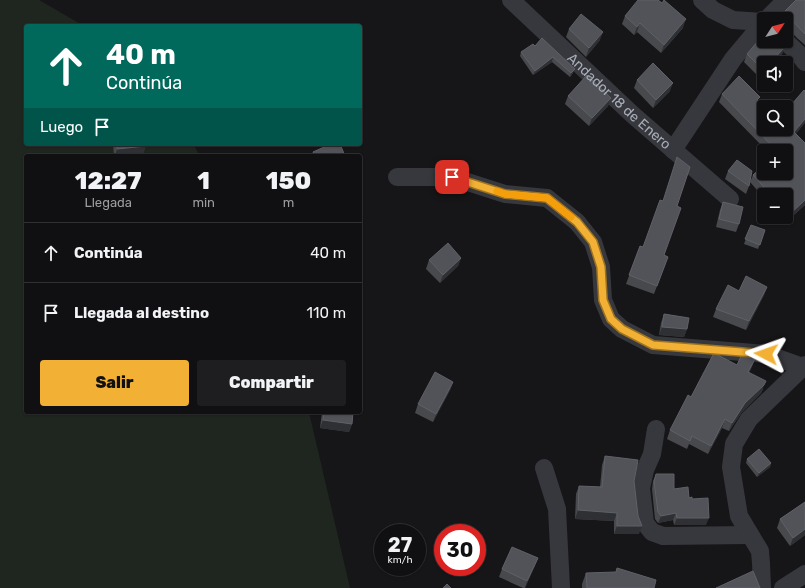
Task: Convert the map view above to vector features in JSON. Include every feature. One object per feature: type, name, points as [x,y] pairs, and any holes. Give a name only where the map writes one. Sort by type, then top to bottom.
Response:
[{"type":"street","name":"Andador 18 de Enero","points":[[511,0],[633,115],[730,199]]},
{"type":"street","points":[[702,0],[713,10],[733,20],[757,22]]},
{"type":"street","points":[[774,12],[786,0]]},
{"type":"street","points":[[673,150],[733,59],[757,30]]},
{"type":"street","points":[[793,48],[805,62]]},
{"type":"street","points":[[397,177],[452,177],[505,194],[547,198],[577,222],[593,242],[601,267],[603,300],[611,319],[622,329],[653,345],[766,354],[804,366],[748,419],[734,444],[731,467],[739,516],[760,551],[762,563],[762,588]]},
{"type":"street","points":[[656,429],[652,454],[645,470],[640,488],[645,524],[652,532],[663,536],[750,535]]},
{"type":"street","points":[[544,468],[557,509],[561,588]]},
{"type":"street","points":[[782,588],[805,574]]},
{"type":"shaded area","points":[[0,0],[39,0],[81,24],[24,24],[24,146],[194,146],[199,154],[24,154],[24,414],[309,414],[350,588],[0,588]]},
{"type":"building","points":[[638,0],[658,0],[662,3],[664,0],[686,19],[664,45],[640,23],[637,27],[625,16]]},
{"type":"building","points":[[796,0],[805,0],[805,34],[793,21],[793,12],[784,12]]},
{"type":"building","points":[[581,14],[603,32],[589,48],[569,29]]},
{"type":"building","points":[[542,38],[575,69],[571,73],[553,57],[535,71],[521,52],[533,44],[535,46]]},
{"type":"building","points":[[757,42],[757,48],[784,48],[777,56],[757,56],[757,64],[747,54]]},
{"type":"building","points":[[653,63],[673,83],[656,100],[637,80]]},
{"type":"building","points":[[587,75],[611,98],[592,118],[568,96]]},
{"type":"building","points":[[739,76],[760,97],[757,100],[757,130],[722,94]]},
{"type":"building","points":[[804,90],[805,119],[794,132],[805,143],[805,200],[793,211],[793,188],[765,188],[758,180],[793,180],[793,144],[770,144],[763,136],[793,136],[793,103]]},
{"type":"building","points":[[117,146],[146,146],[117,149]]},
{"type":"building","points":[[326,146],[341,146],[344,154],[314,154],[313,152]]},
{"type":"building","points":[[677,157],[690,167],[677,206],[681,208],[664,255],[668,257],[657,286],[629,275],[640,246],[643,247],[660,200],[663,201]]},
{"type":"building","points":[[737,160],[752,171],[749,186],[728,171]]},
{"type":"building","points":[[757,171],[757,179],[753,175]]},
{"type":"building","points":[[723,202],[743,207],[739,224],[719,219]]},
{"type":"building","points":[[751,225],[765,230],[760,245],[745,239]]},
{"type":"building","points":[[448,243],[461,258],[443,275],[429,260]]},
{"type":"building","points":[[746,276],[767,287],[749,321],[716,309],[728,285],[739,291]]},
{"type":"building","points":[[664,314],[689,318],[687,329],[662,327]]},
{"type":"building","points":[[714,353],[737,365],[742,354],[746,354],[755,359],[748,372],[766,381],[764,385],[745,403],[732,423],[725,419],[711,446],[692,436],[690,441],[670,430],[688,395],[691,397]]},
{"type":"building","points":[[435,372],[453,382],[436,414],[418,404]]},
{"type":"building","points":[[324,414],[353,414],[352,424],[323,420]]},
{"type":"building","points":[[759,449],[771,463],[759,473],[747,459]]},
{"type":"building","points":[[605,456],[638,460],[634,481],[638,516],[642,526],[617,526],[617,513],[578,510],[579,486],[602,487]]},
{"type":"building","points":[[656,474],[674,474],[674,489],[688,487],[689,498],[708,498],[709,518],[677,518],[676,513],[661,516],[658,512],[654,482]]},
{"type":"building","points":[[805,502],[805,529],[793,538],[780,519]]},
{"type":"building","points":[[512,547],[538,558],[527,581],[502,569]]},
{"type":"building","points":[[617,568],[656,580],[654,588],[587,588],[586,573],[616,572]]},
{"type":"building","points":[[753,571],[760,588],[716,588]]},
{"type":"building","points":[[447,584],[451,588],[443,588]]},
{"type":"slow traffic","points":[[497,191],[505,194],[547,198],[571,217]]},
{"type":"route","points":[[452,177],[505,194],[547,198],[577,222],[593,242],[601,267],[603,300],[611,319],[622,329],[653,345],[766,354]]}]
